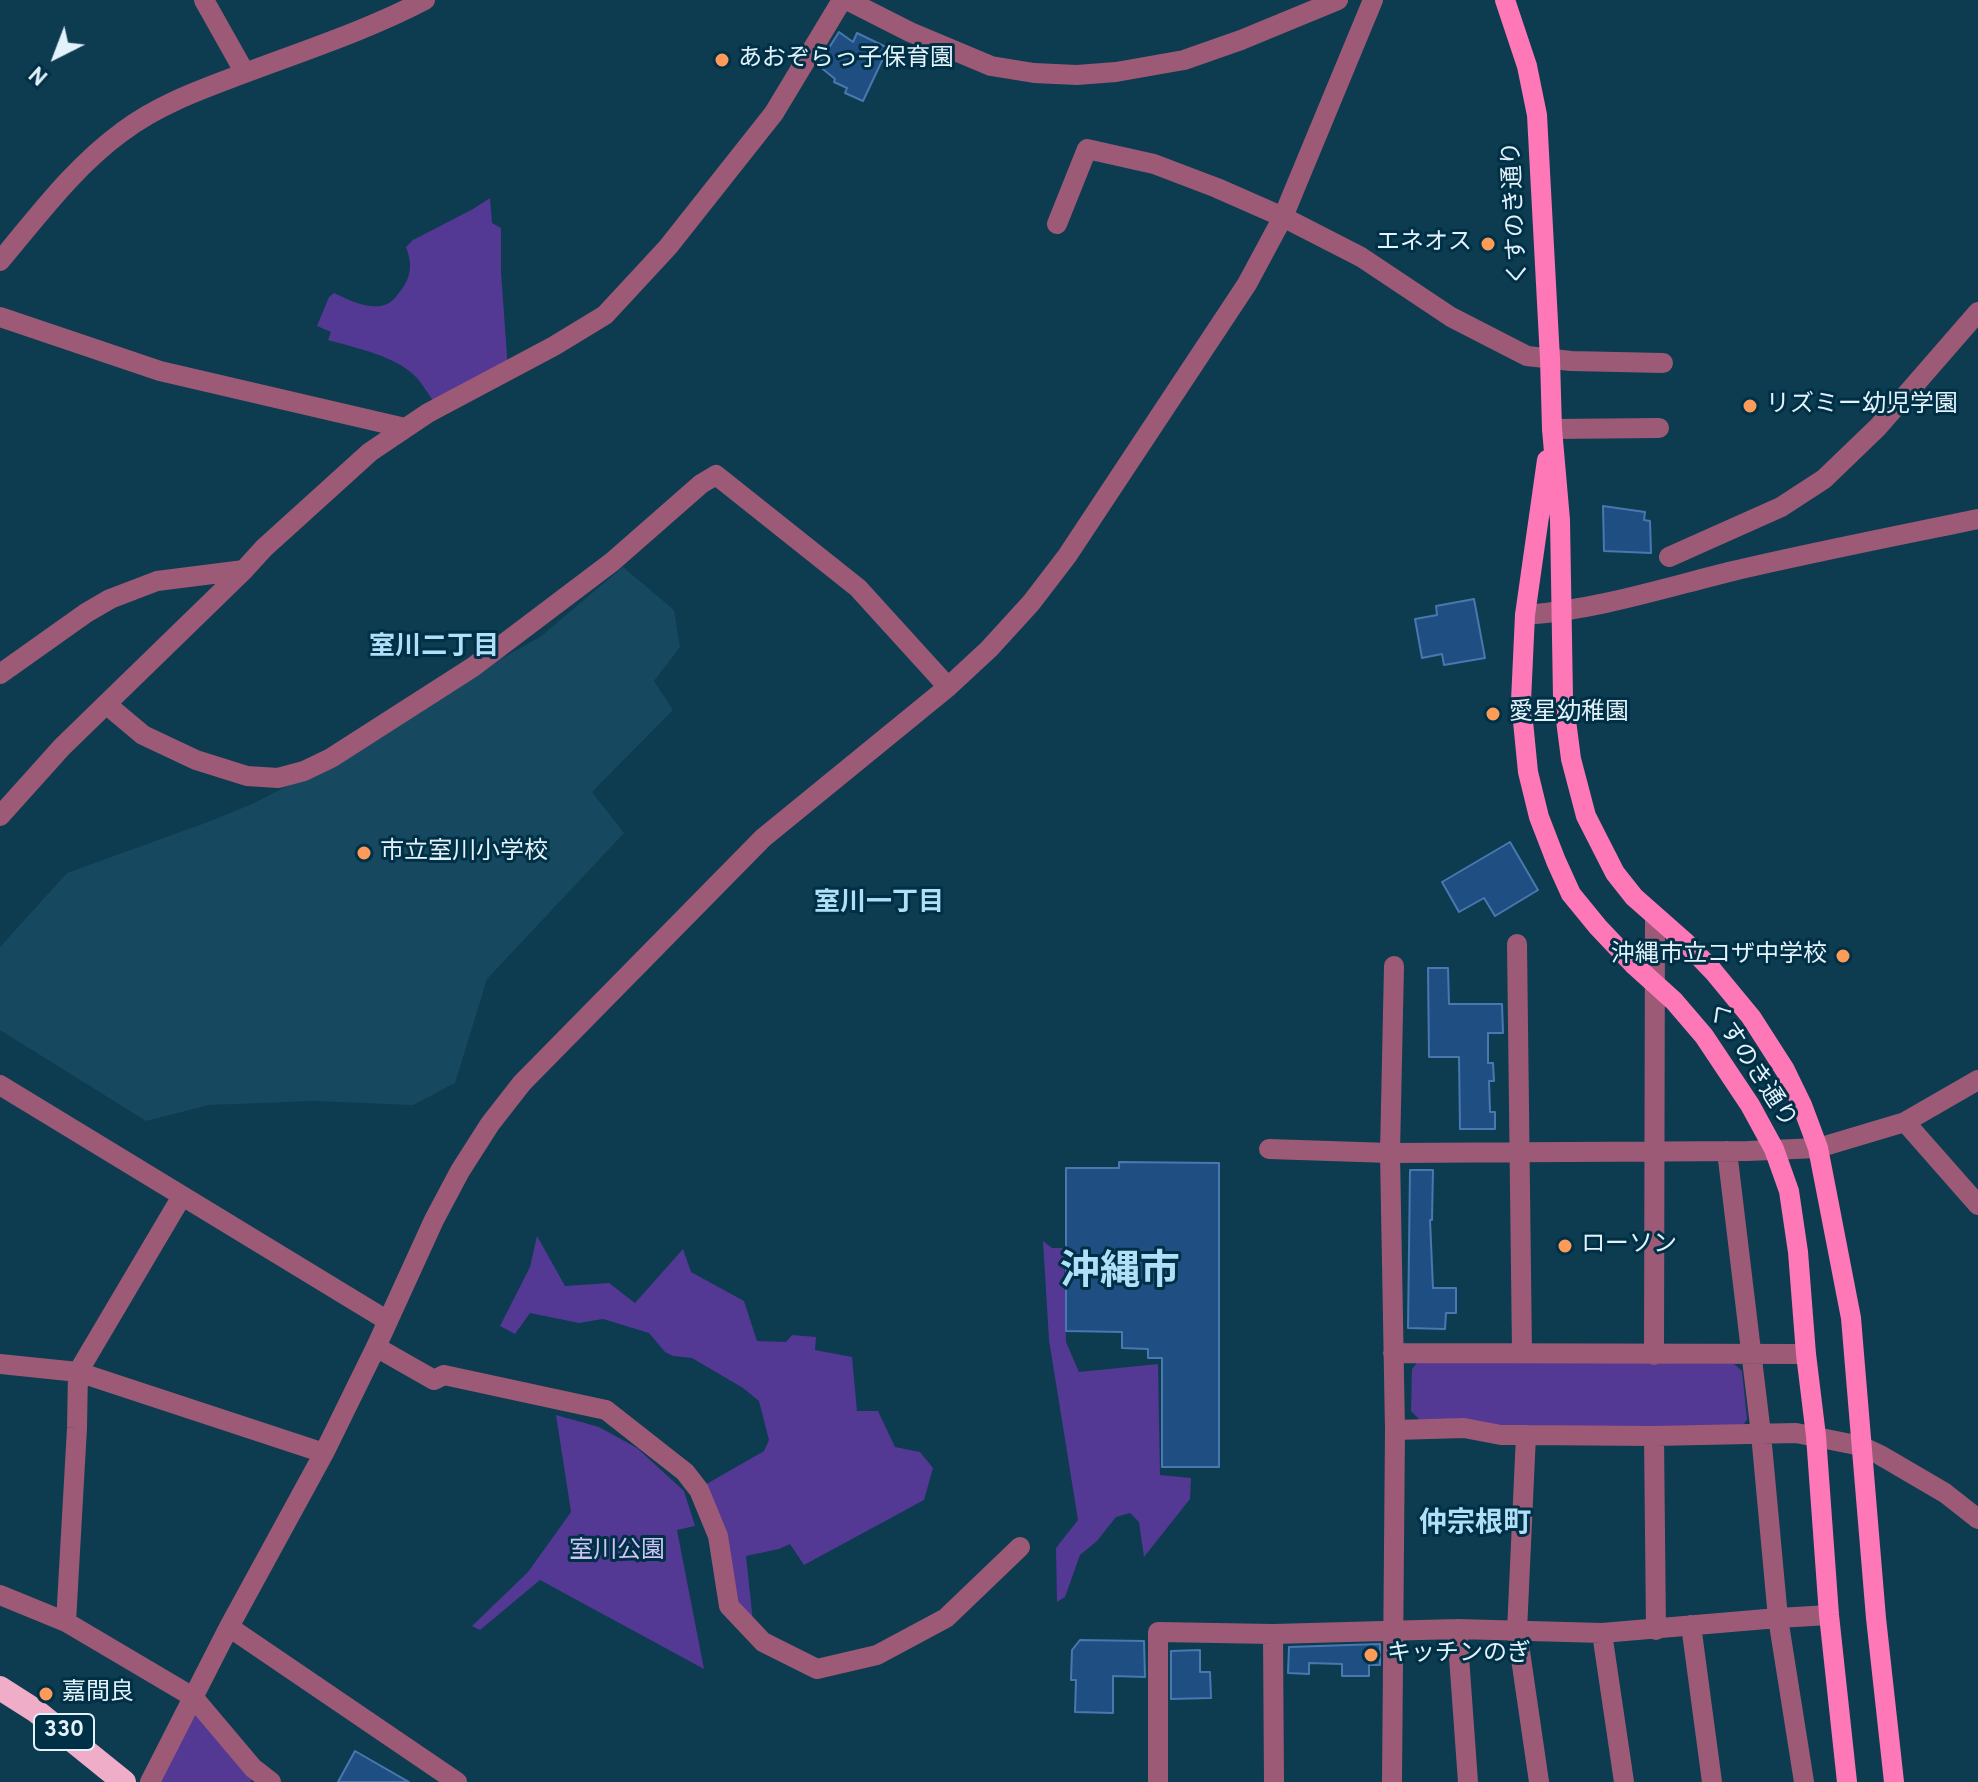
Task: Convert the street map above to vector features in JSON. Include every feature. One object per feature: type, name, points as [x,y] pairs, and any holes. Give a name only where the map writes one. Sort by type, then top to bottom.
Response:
[{"type":"highway","name":"330","points":[[0,1688],[36,1711],[124,1782]]},
{"type":"main road","name":"くすのき通り","points":[[1505,0],[1527,66],[1537,115],[1552,429],[1560,520],[1563,697],[1571,759],[1586,816],[1615,873],[1634,897],[1694,952],[1751,1017],[1797,1093],[1818,1148],[1851,1318],[1876,1618],[1894,1782]]},
{"type":"main road","name":"くすのき通り","points":[[1552,429],[1525,615],[1521,701],[1528,772],[1539,817],[1571,894],[1598,927],[1674,1001],[1704,1036],[1750,1105],[1774,1149],[1789,1191],[1816,1436],[1829,1615],[1847,1782]]},
{"type":"street","points":[[204,0],[245,73]]},
{"type":"street","points":[[1,257],[88,159],[122,131],[154,111],[193,92],[370,26],[425,0]]},
{"type":"street","points":[[0,816],[62,747],[264,548],[370,452],[428,413],[554,346],[605,315],[668,247],[774,113],[845,0],[991,66],[1034,73],[1077,75],[1116,72],[1184,60],[1338,0]]},
{"type":"street","points":[[150,1782],[229,1627],[324,1453],[434,1220],[490,1124],[522,1083],[763,838],[948,687],[989,649],[1031,603],[1067,556],[1247,284],[1283,217],[1373,0]]},
{"type":"street","points":[[1057,224],[1087,149],[1154,164],[1283,217],[1361,257],[1451,317],[1527,356],[1663,363]]},
{"type":"street","points":[[1669,557],[1781,507],[1824,479],[1878,427],[1978,312]]},
{"type":"street","points":[[0,317],[160,371],[405,428]]},
{"type":"street","points":[[1552,429],[1659,428]]},
{"type":"street","points":[[106,704],[143,735],[196,760],[247,776],[278,778],[304,771],[331,758],[473,667],[612,562],[701,484],[716,475],[858,588],[948,687]]},
{"type":"street","points":[[1525,615],[1596,606],[1857,543],[1978,519]]},
{"type":"street","points":[[0,674],[110,599],[157,581],[244,570]]},
{"type":"street","points":[[1654,1355],[1655,917]]},
{"type":"street","points":[[1517,944],[1522,1353]]},
{"type":"street","points":[[1392,1782],[1395,1430],[1390,1153],[1394,966]]},
{"type":"street","points":[[1269,1149],[1390,1153],[1818,1148],[1905,1122],[1978,1080]]},
{"type":"street","points":[[0,1085],[388,1321]]},
{"type":"street","points":[[1905,1122],[1978,1205]]},
{"type":"street","points":[[1727,1151],[1761,1434],[1778,1618],[1804,1782]]},
{"type":"street","points":[[66,1622],[78,1372],[182,1196]]},
{"type":"street","points":[[376,1347],[434,1380],[444,1375],[606,1410],[685,1472],[699,1490],[718,1536],[729,1606],[763,1642],[817,1669],[877,1655],[946,1618],[1020,1547]]},
{"type":"street","points":[[1393,1353],[1806,1354]]},
{"type":"street","points":[[0,1364],[78,1372],[324,1453]]},
{"type":"street","points":[[1395,1430],[1464,1428],[1501,1435],[1796,1433],[1816,1436],[1861,1446],[1880,1455],[1945,1493],[1978,1519]]},
{"type":"street","points":[[1526,1435],[1517,1631],[1539,1782]]},
{"type":"street","points":[[1654,1436],[1656,1630]]},
{"type":"street","points":[[0,1595],[66,1622],[193,1697],[253,1768],[271,1782]]},
{"type":"street","points":[[1158,1782],[1158,1632],[1273,1634],[1457,1629],[1602,1633],[1829,1615]]},
{"type":"street","points":[[1691,1625],[1712,1782]]},
{"type":"street","points":[[229,1627],[457,1782]]},
{"type":"street","points":[[1457,1629],[1468,1782]]},
{"type":"street","points":[[1602,1633],[1624,1782]]},
{"type":"street","points":[[1273,1634],[1274,1782]]},
{"type":"shaded area","name":"市立室川小学校","points":[[623,567],[674,610],[680,647],[654,681],[673,710],[592,792],[624,833],[487,979],[455,1083],[413,1105],[314,1101],[209,1105],[146,1121],[0,1030],[0,947],[67,873],[208,822],[315,772],[540,637]]},
{"type":"green space","points":[[490,198],[492,223],[501,228],[508,370],[438,408],[419,381],[398,363],[328,340],[331,332],[317,326],[329,297],[334,293],[356,303],[372,306],[388,304],[405,284],[409,274],[406,247],[413,240]]},
{"type":"green space","points":[[537,1236],[565,1286],[609,1283],[635,1303],[683,1249],[691,1272],[744,1301],[757,1341],[786,1342],[792,1335],[816,1337],[815,1350],[852,1357],[857,1411],[878,1411],[895,1447],[920,1452],[933,1468],[924,1500],[804,1565],[790,1544],[746,1556],[753,1622],[736,1605],[703,1486],[764,1451],[769,1440],[759,1401],[692,1358],[665,1352],[649,1333],[603,1319],[579,1323],[530,1313],[515,1334],[500,1326],[530,1267]]},
{"type":"green space","points":[[1043,1241],[1052,1248],[1064,1248],[1066,1342],[1079,1372],[1158,1364],[1160,1475],[1191,1478],[1190,1499],[1144,1557],[1139,1522],[1130,1513],[1116,1517],[1097,1541],[1080,1555],[1065,1597],[1057,1602],[1056,1548],[1078,1520],[1049,1340]]},
{"type":"green space","points":[[1420,1359],[1734,1364],[1742,1371],[1747,1419],[1741,1429],[1500,1429],[1420,1420],[1411,1411],[1412,1369]]},
{"type":"green space","name":"室川公園","points":[[556,1415],[599,1427],[637,1448],[684,1491],[695,1526],[677,1530],[704,1669],[540,1580],[480,1630],[472,1626],[528,1572],[571,1512]]},
{"type":"green space","points":[[193,1697],[259,1773],[250,1782],[151,1782]]},
{"type":"building","points":[[839,32],[853,42],[857,33],[888,48],[863,101],[845,93],[847,88],[834,82],[835,79],[818,65]]},
{"type":"building","points":[[1603,506],[1645,512],[1644,520],[1650,521],[1651,553],[1604,551]]},
{"type":"building","points":[[1474,599],[1485,658],[1444,665],[1442,654],[1422,658],[1415,619],[1437,615],[1436,606]]},
{"type":"building","points":[[1510,842],[1538,890],[1495,916],[1484,898],[1459,912],[1442,882]]},
{"type":"building","points":[[1428,968],[1448,968],[1449,1004],[1502,1004],[1503,1033],[1488,1033],[1488,1063],[1493,1063],[1494,1081],[1489,1081],[1490,1112],[1495,1112],[1495,1129],[1460,1129],[1459,1057],[1429,1057]]},
{"type":"building","points":[[1119,1162],[1219,1163],[1219,1467],[1162,1467],[1162,1358],[1148,1358],[1148,1349],[1122,1348],[1122,1332],[1066,1331],[1066,1168],[1119,1168]]},
{"type":"building","points":[[1410,1170],[1433,1170],[1430,1220],[1433,1288],[1456,1288],[1456,1313],[1446,1313],[1445,1329],[1408,1328]]},
{"type":"building","points":[[1080,1640],[1144,1641],[1145,1677],[1113,1676],[1113,1713],[1075,1712],[1076,1680],[1071,1680],[1072,1650]]},
{"type":"building","points":[[1380,1644],[1380,1665],[1369,1665],[1369,1676],[1342,1676],[1342,1664],[1309,1663],[1309,1674],[1288,1673],[1289,1647]]},
{"type":"building","points":[[1200,1650],[1200,1672],[1210,1672],[1211,1698],[1171,1699],[1171,1651]]},
{"type":"building","points":[[355,1751],[409,1782],[338,1782]]},
{"type":"place","name":"あおぞらっ子保育園","points":[[722,60]]},
{"type":"place","name":"エネオス","points":[[1488,244]]},
{"type":"place","name":"リズミー幼児学園","points":[[1750,406]]},
{"type":"place","name":"愛星幼稚園","points":[[1493,714]]},
{"type":"place","name":"市立室川小学校","points":[[364,853]]},
{"type":"place","name":"沖縄市立コザ中学校","points":[[1843,956]]},
{"type":"place","name":"ローソン","points":[[1565,1246]]},
{"type":"place","name":"キッチンのぎ","points":[[1371,1655]]},
{"type":"place","name":"嘉間良","points":[[46,1694]]},
{"type":"district","name":"室川二丁目","points":[[434,649]]},
{"type":"district","name":"室川一丁目","points":[[879,905]]},
{"type":"district","name":"沖縄市","points":[[1120,1275]]},
{"type":"district","name":"仲宗根町","points":[[1475,1525]]}]
